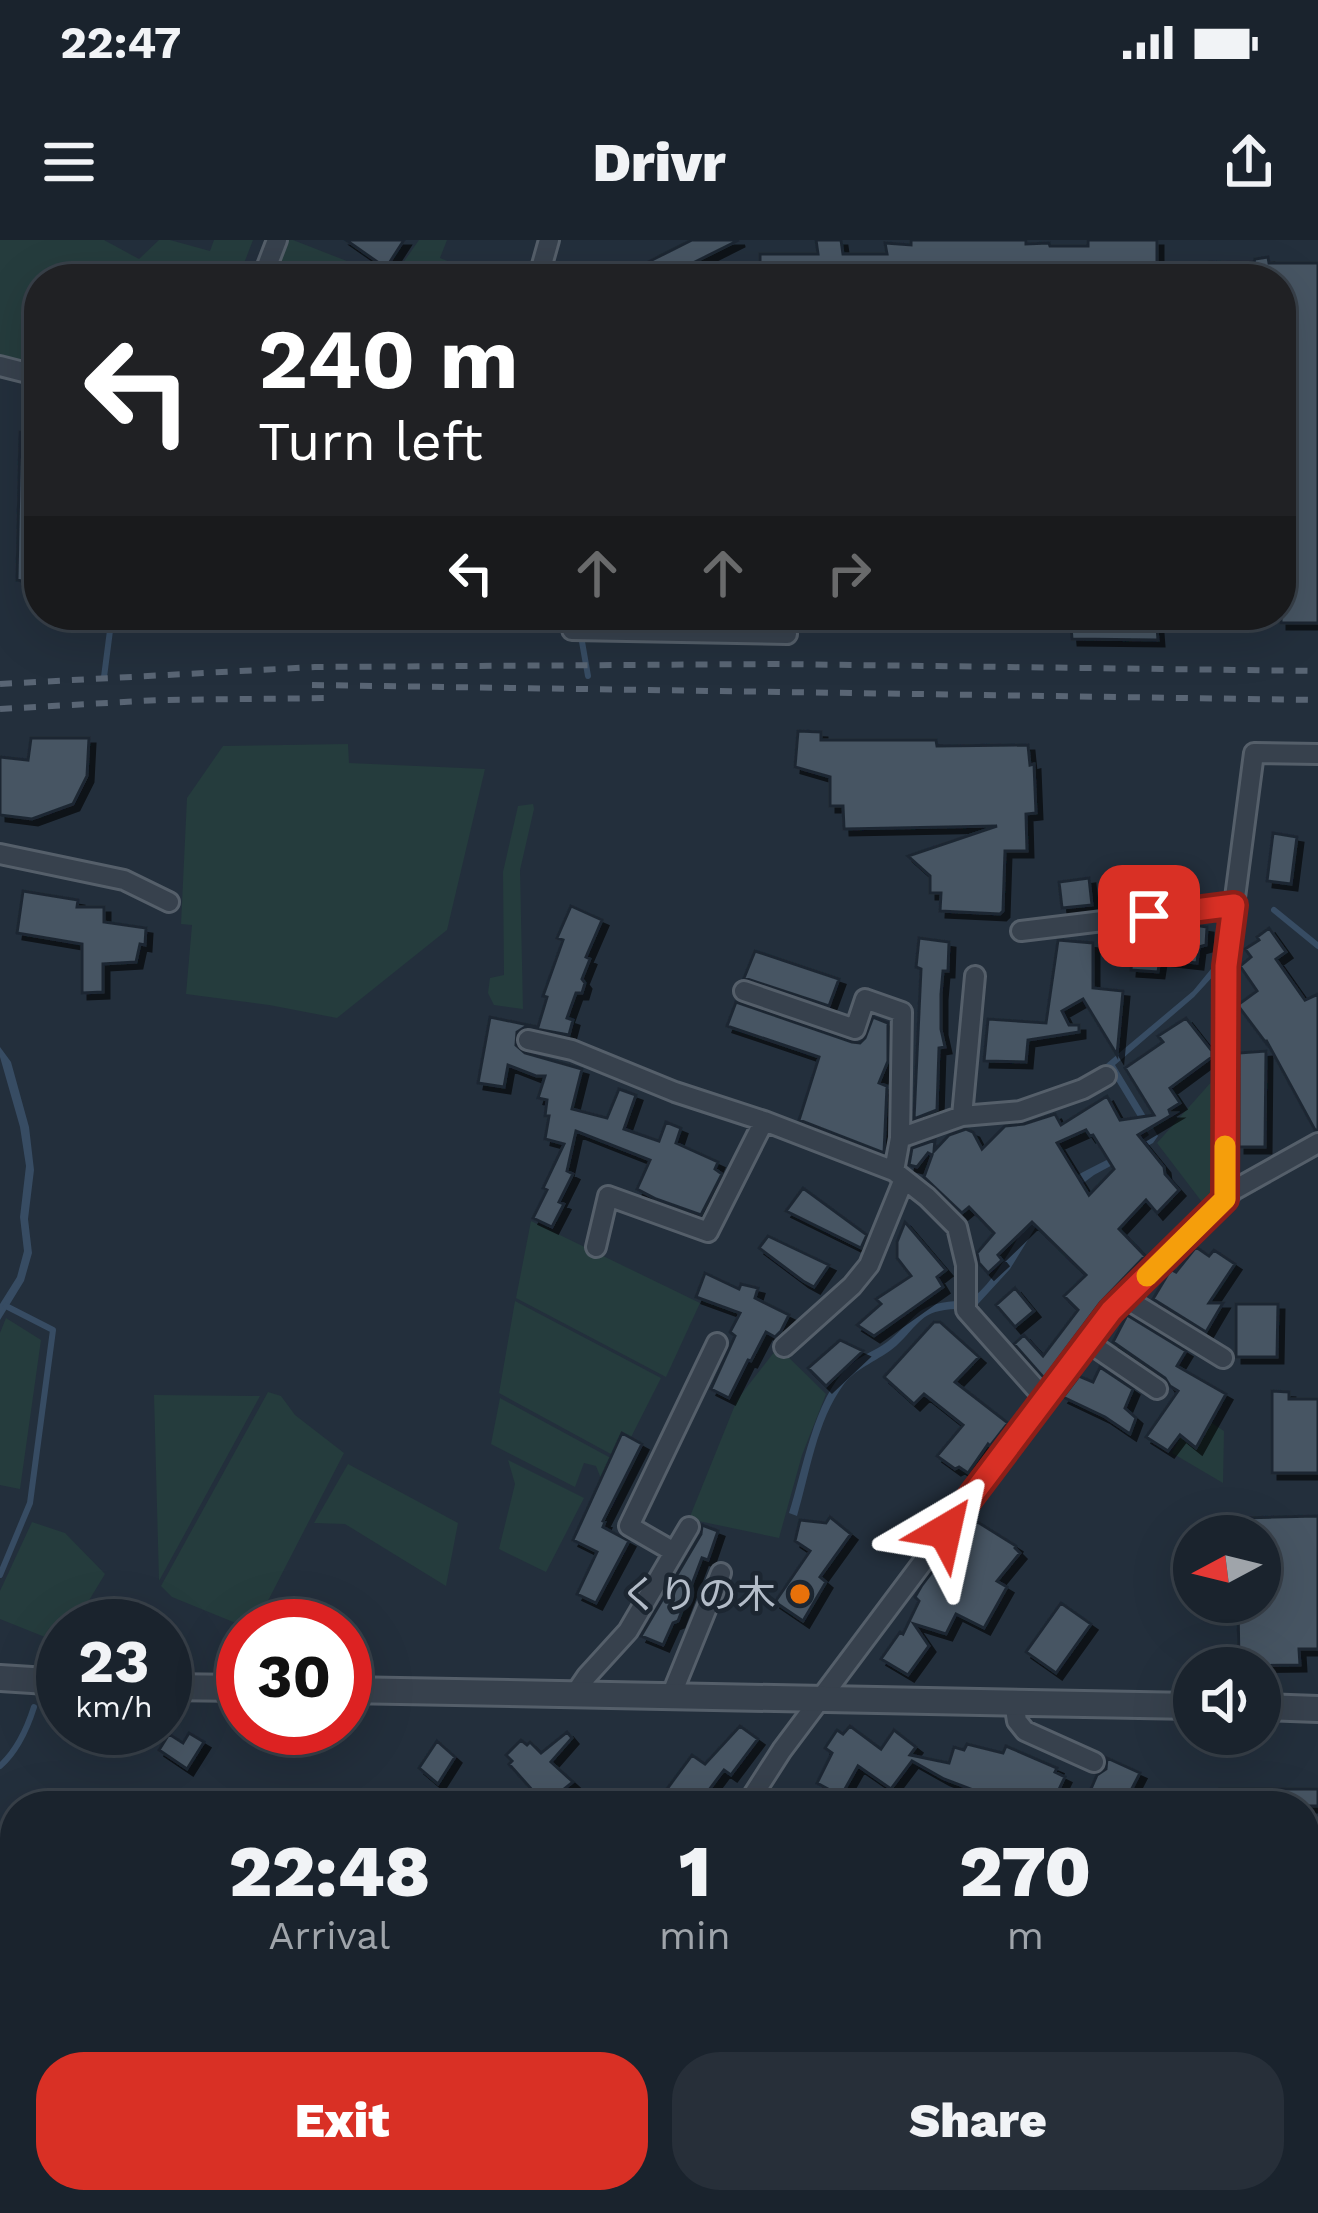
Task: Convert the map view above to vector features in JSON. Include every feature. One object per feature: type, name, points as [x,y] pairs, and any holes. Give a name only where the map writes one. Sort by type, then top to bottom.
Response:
[{"type":"street","points":[[572,630],[787,634]]},
{"type":"street","points":[[1225,1199],[1226,966],[1254,753],[1318,754]]},
{"type":"street","points":[[0,854],[124,880],[170,902]]},
{"type":"street","points":[[1021,931],[1234,905]]},
{"type":"street","points":[[962,1116],[975,976]]},
{"type":"street","points":[[744,991],[855,1029],[865,999],[902,1012],[899,1175],[868,1265],[852,1286],[784,1347]]},
{"type":"street","points":[[528,1040],[572,1050],[899,1175],[957,1227],[966,1264],[966,1310],[1046,1400]]},
{"type":"street","points":[[900,1138],[962,1116],[1020,1111],[1106,1076]]},
{"type":"street","points":[[596,1247],[608,1196],[708,1232],[764,1120]]},
{"type":"street","points":[[756,1791],[972,1494],[1125,1298],[1234,1190],[1318,1143]]},
{"type":"street","points":[[1125,1298],[1223,1358]]},
{"type":"street","points":[[1088,1342],[1157,1389]]},
{"type":"street","points":[[674,1552],[629,1526],[717,1343]]},
{"type":"street","points":[[574,1695],[628,1631],[689,1527]]},
{"type":"street","points":[[671,1696],[721,1573]]},
{"type":"street","points":[[0,1678],[36,1680]]},
{"type":"street","points":[[372,1691],[1173,1706]]},
{"type":"street","points":[[1014,1702],[1024,1731],[1094,1762]]},
{"type":"street","points":[[1281,1707],[1318,1708]]},
{"type":"green space","points":[[0,240],[104,240],[139,259],[159,240],[210,251],[214,240],[253,240],[244,264],[24,264],[24,364],[0,357]]},
{"type":"green space","points":[[284,240],[293,240],[355,264],[274,264]]},
{"type":"green space","points":[[419,240],[447,240],[440,258],[455,264],[402,264]]},
{"type":"green space","points":[[348,744],[349,763],[485,769],[447,930],[337,1018],[186,994],[192,925],[181,924],[187,798],[223,746]]},
{"type":"green space","points":[[533,804],[520,870],[523,1009],[494,1005],[488,993],[490,978],[504,975],[503,872],[518,806]]},
{"type":"green space","points":[[1213,1080],[1218,1185],[1202,1202],[1157,1143]]},
{"type":"green space","points":[[531,1221],[700,1303],[666,1377],[516,1298]]},
{"type":"green space","points":[[515,1301],[661,1378],[620,1459],[499,1393]]},
{"type":"green space","points":[[6,1318],[41,1340],[20,1489],[0,1485],[0,1333]]},
{"type":"green space","points":[[778,1347],[826,1394],[802,1455],[779,1538],[689,1519],[737,1400]]},
{"type":"green space","points":[[268,1392],[281,1396],[295,1415],[344,1453],[269,1599],[216,1599],[216,1615],[192,1605],[192,1599],[172,1597],[161,1586]]},
{"type":"green space","points":[[154,1395],[260,1396],[159,1581]]},
{"type":"green space","points":[[500,1398],[618,1462],[611,1480],[600,1476],[596,1466],[584,1463],[575,1487],[491,1444]]},
{"type":"green space","points":[[1178,1401],[1224,1431],[1223,1483],[1172,1453],[1191,1419]]},
{"type":"green space","points":[[508,1460],[584,1498],[546,1572],[499,1549],[515,1484]]},
{"type":"green space","points":[[348,1464],[458,1523],[446,1586],[345,1524],[314,1523]]},
{"type":"green space","points":[[32,1522],[65,1533],[105,1574],[90,1599],[36,1599],[36,1633],[0,1619],[0,1591]]},
{"type":"water","points":[[1211,969],[1216,973],[1194,997],[1115,1065],[1158,1136],[1045,1212],[1010,1269],[978,1304],[974,1297],[1046,1199],[1149,1135],[1106,1064],[1193,991]]},
{"type":"water","points":[[0,1047],[11,1062],[29,1127],[34,1170],[28,1219],[32,1253],[24,1281],[0,1320],[0,1304],[17,1277],[24,1251],[20,1217],[26,1166]]},
{"type":"water","points":[[956,1301],[957,1309],[928,1315],[896,1346],[844,1384],[820,1431],[797,1516],[789,1513],[818,1416],[836,1381],[852,1363],[887,1342],[923,1309]]},
{"type":"building","points":[[346,240],[404,240],[389,264],[380,264]]},
{"type":"building","points":[[692,240],[739,240],[691,264],[646,263]]},
{"type":"building","points":[[816,240],[841,240],[843,254],[887,254],[885,243],[911,245],[911,240],[1026,240],[1026,244],[1088,246],[1088,240],[1157,240],[1157,263],[1254,262],[1268,257],[1269,263],[1318,263],[1318,623],[1296,623],[1296,264],[760,264],[760,254],[818,254]]},
{"type":"building","points":[[20,432],[24,432],[24,582],[17,580]]},
{"type":"building","points":[[1071,630],[1157,630],[1158,640],[1072,639]]},
{"type":"building","points":[[798,731],[821,732],[821,740],[1028,745],[1030,765],[1034,764],[1036,813],[1026,814],[1027,851],[1005,851],[1003,911],[940,911],[941,893],[930,893],[930,876],[908,856],[997,826],[844,829],[843,806],[830,806],[830,777],[795,767]]},
{"type":"building","points":[[31,738],[89,738],[87,776],[73,804],[32,819],[0,815],[0,757],[28,760]]},
{"type":"building","points":[[1273,833],[1297,837],[1291,884],[1267,881]]},
{"type":"building","points":[[1089,878],[1092,905],[1062,908],[1059,882]]},
{"type":"building","points":[[23,891],[78,900],[77,907],[104,907],[104,922],[146,928],[145,945],[140,944],[136,962],[103,964],[103,992],[82,993],[82,944],[17,933]]},
{"type":"building","points":[[571,906],[602,920],[586,957],[590,959],[582,993],[576,993],[567,1018],[573,1020],[569,1035],[525,1027],[517,1032],[516,1045],[525,1053],[582,1069],[572,1109],[607,1118],[619,1089],[636,1095],[624,1129],[659,1141],[666,1122],[681,1128],[676,1143],[718,1162],[715,1169],[722,1174],[701,1215],[637,1189],[650,1160],[576,1131],[567,1171],[573,1174],[559,1202],[564,1204],[552,1227],[533,1218],[564,1144],[545,1139],[547,1100],[538,1098],[545,1076],[508,1065],[504,1087],[478,1083],[490,1017],[538,1027],[547,997],[543,996],[563,940],[557,938]]},
{"type":"building","points":[[1187,924],[1207,927],[1206,945],[1199,947],[1197,963],[1160,959],[1158,972],[1131,970],[1134,931]]},
{"type":"building","points":[[1269,928],[1286,952],[1276,959],[1305,1000],[1318,994],[1318,1130],[1266,1040],[1239,1007],[1257,991],[1240,966],[1251,957],[1245,949]]},
{"type":"building","points":[[919,938],[949,942],[941,994],[945,1047],[939,1048],[937,1110],[914,1119],[921,969],[916,967]]},
{"type":"building","points":[[1058,940],[1093,943],[1093,988],[1123,991],[1117,1055],[1083,999],[1062,1011],[1069,1025],[1079,1025],[1079,1032],[1028,1040],[1026,1062],[984,1061],[988,1019],[1046,1023]]},
{"type":"building","points":[[755,951],[839,979],[829,1006],[744,978]]},
{"type":"building","points":[[736,1002],[852,1042],[865,1038],[873,1017],[888,1023],[888,1061],[879,1083],[887,1086],[884,1153],[799,1120],[819,1057],[727,1026]]},
{"type":"building","points":[[1186,1018],[1212,1051],[1212,1057],[1170,1088],[1180,1103],[1169,1110],[1175,1113],[1138,1135],[1179,1190],[1157,1213],[1146,1200],[1119,1229],[1145,1256],[1100,1303],[1044,1378],[1014,1344],[1024,1335],[1043,1356],[1078,1310],[1064,1296],[1086,1275],[1032,1222],[998,1255],[1002,1260],[988,1273],[977,1253],[994,1233],[969,1207],[962,1213],[924,1177],[932,1155],[928,1153],[917,1167],[909,1165],[912,1148],[935,1140],[934,1151],[949,1135],[966,1129],[982,1149],[1005,1126],[1055,1114],[1061,1125],[1107,1096],[1120,1120],[1154,1115],[1125,1068],[1163,1042],[1158,1036]],"holes":[[[1086,1130],[1114,1169],[1089,1195],[1057,1143]]]},
{"type":"building","points":[[1266,1051],[1265,1147],[1239,1147],[1239,1053]]},
{"type":"building","points":[[803,1188],[867,1235],[861,1248],[786,1211]]},
{"type":"building","points":[[905,1222],[946,1270],[937,1277],[943,1287],[874,1336],[857,1325],[881,1304],[876,1299],[911,1276],[897,1258]]},
{"type":"building","points":[[768,1236],[829,1265],[814,1287],[759,1248]]},
{"type":"building","points":[[1196,1247],[1209,1256],[1214,1250],[1235,1264],[1209,1303],[1223,1303],[1206,1332],[1153,1299],[1168,1274],[1176,1272]]},
{"type":"building","points":[[705,1273],[739,1289],[741,1284],[758,1288],[755,1298],[789,1315],[775,1337],[766,1332],[729,1398],[711,1389],[740,1313],[696,1297]]},
{"type":"building","points":[[1015,1288],[1034,1311],[1015,1327],[996,1305]]},
{"type":"building","points":[[1236,1304],[1278,1304],[1277,1357],[1236,1357]]},
{"type":"building","points":[[1127,1315],[1186,1351],[1177,1366],[1226,1394],[1196,1448],[1180,1435],[1168,1451],[1146,1437],[1178,1391],[1113,1342]]},
{"type":"building","points":[[934,1322],[940,1322],[979,1357],[955,1382],[1008,1423],[968,1473],[937,1456],[963,1425],[924,1394],[914,1404],[884,1377]]},
{"type":"building","points":[[840,1340],[863,1351],[826,1386],[808,1368]]},
{"type":"building","points":[[1100,1367],[1133,1389],[1125,1408],[1136,1418],[1130,1434],[1063,1397],[1079,1376],[1093,1382]]},
{"type":"building","points":[[1272,1391],[1289,1392],[1289,1399],[1318,1399],[1318,1473],[1272,1473]]},
{"type":"building","points":[[622,1433],[642,1444],[603,1527],[629,1541],[596,1603],[577,1594],[597,1552],[573,1540]]},
{"type":"building","points":[[1318,1516],[1318,1649],[1299,1649],[1300,1665],[1281,1665],[1281,1647],[1239,1647],[1238,1623],[1281,1623],[1281,1517]]},
{"type":"building","points":[[830,1517],[851,1534],[820,1577],[826,1582],[803,1621],[775,1602],[810,1551],[795,1541],[800,1520],[826,1523]]},
{"type":"building","points":[[976,1521],[1020,1553],[997,1581],[1007,1587],[984,1628],[956,1614],[946,1634],[914,1624],[929,1646],[908,1675],[881,1659],[903,1634],[922,1585]]},
{"type":"building","points":[[702,1525],[718,1531],[708,1560],[702,1558],[678,1621],[663,1645],[641,1636],[701,1534]]},
{"type":"building","points":[[1061,1603],[1091,1624],[1056,1673],[1026,1652]]},
{"type":"building","points":[[740,1726],[758,1739],[731,1775],[724,1770],[709,1791],[665,1791],[692,1755],[705,1764]]},
{"type":"building","points":[[850,1726],[881,1749],[894,1730],[916,1747],[910,1755],[949,1763],[954,1747],[964,1750],[967,1744],[1003,1753],[1006,1746],[1057,1768],[1055,1772],[1065,1777],[1058,1791],[976,1791],[912,1761],[891,1789],[858,1766],[844,1791],[832,1791],[817,1783],[832,1753],[825,1748],[837,1730],[843,1734]]},
{"type":"building","points":[[567,1732],[572,1738],[551,1762],[573,1782],[562,1791],[533,1791],[506,1755],[521,1740],[541,1753]]},
{"type":"building","points":[[192,1735],[204,1742],[187,1769],[166,1755],[192,1755]]},
{"type":"building","points":[[437,1741],[455,1757],[438,1784],[419,1768]]},
{"type":"building","points":[[1107,1758],[1140,1773],[1131,1791],[1090,1791],[1097,1775],[1106,1769]]},
{"type":"building","points":[[1220,1789],[1318,1789],[1318,1791]]},
{"type":"waterway","points":[[104,677],[110,630]]},
{"type":"waterway","points":[[581,636],[588,676]]},
{"type":"waterway","points":[[1274,910],[1318,946]]},
{"type":"waterway","points":[[0,1575],[30,1503],[53,1330],[6,1306]]},
{"type":"waterway","points":[[0,1766],[21,1739],[34,1707]]},
{"type":"railway","points":[[0,684],[315,667],[776,664],[1318,671]]},
{"type":"railway","points":[[312,685],[1318,700]]},
{"type":"railway","points":[[0,709],[159,700],[334,698]]},
{"type":"slow traffic","points":[[1147,1276],[1225,1199],[1225,1146]]},
{"type":"place","name":"くりの木","points":[[800,1594]]},
{"type":"route","points":[[945,1531],[1111,1311],[1225,1199],[1226,966],[1234,905],[1149,916]]}]
